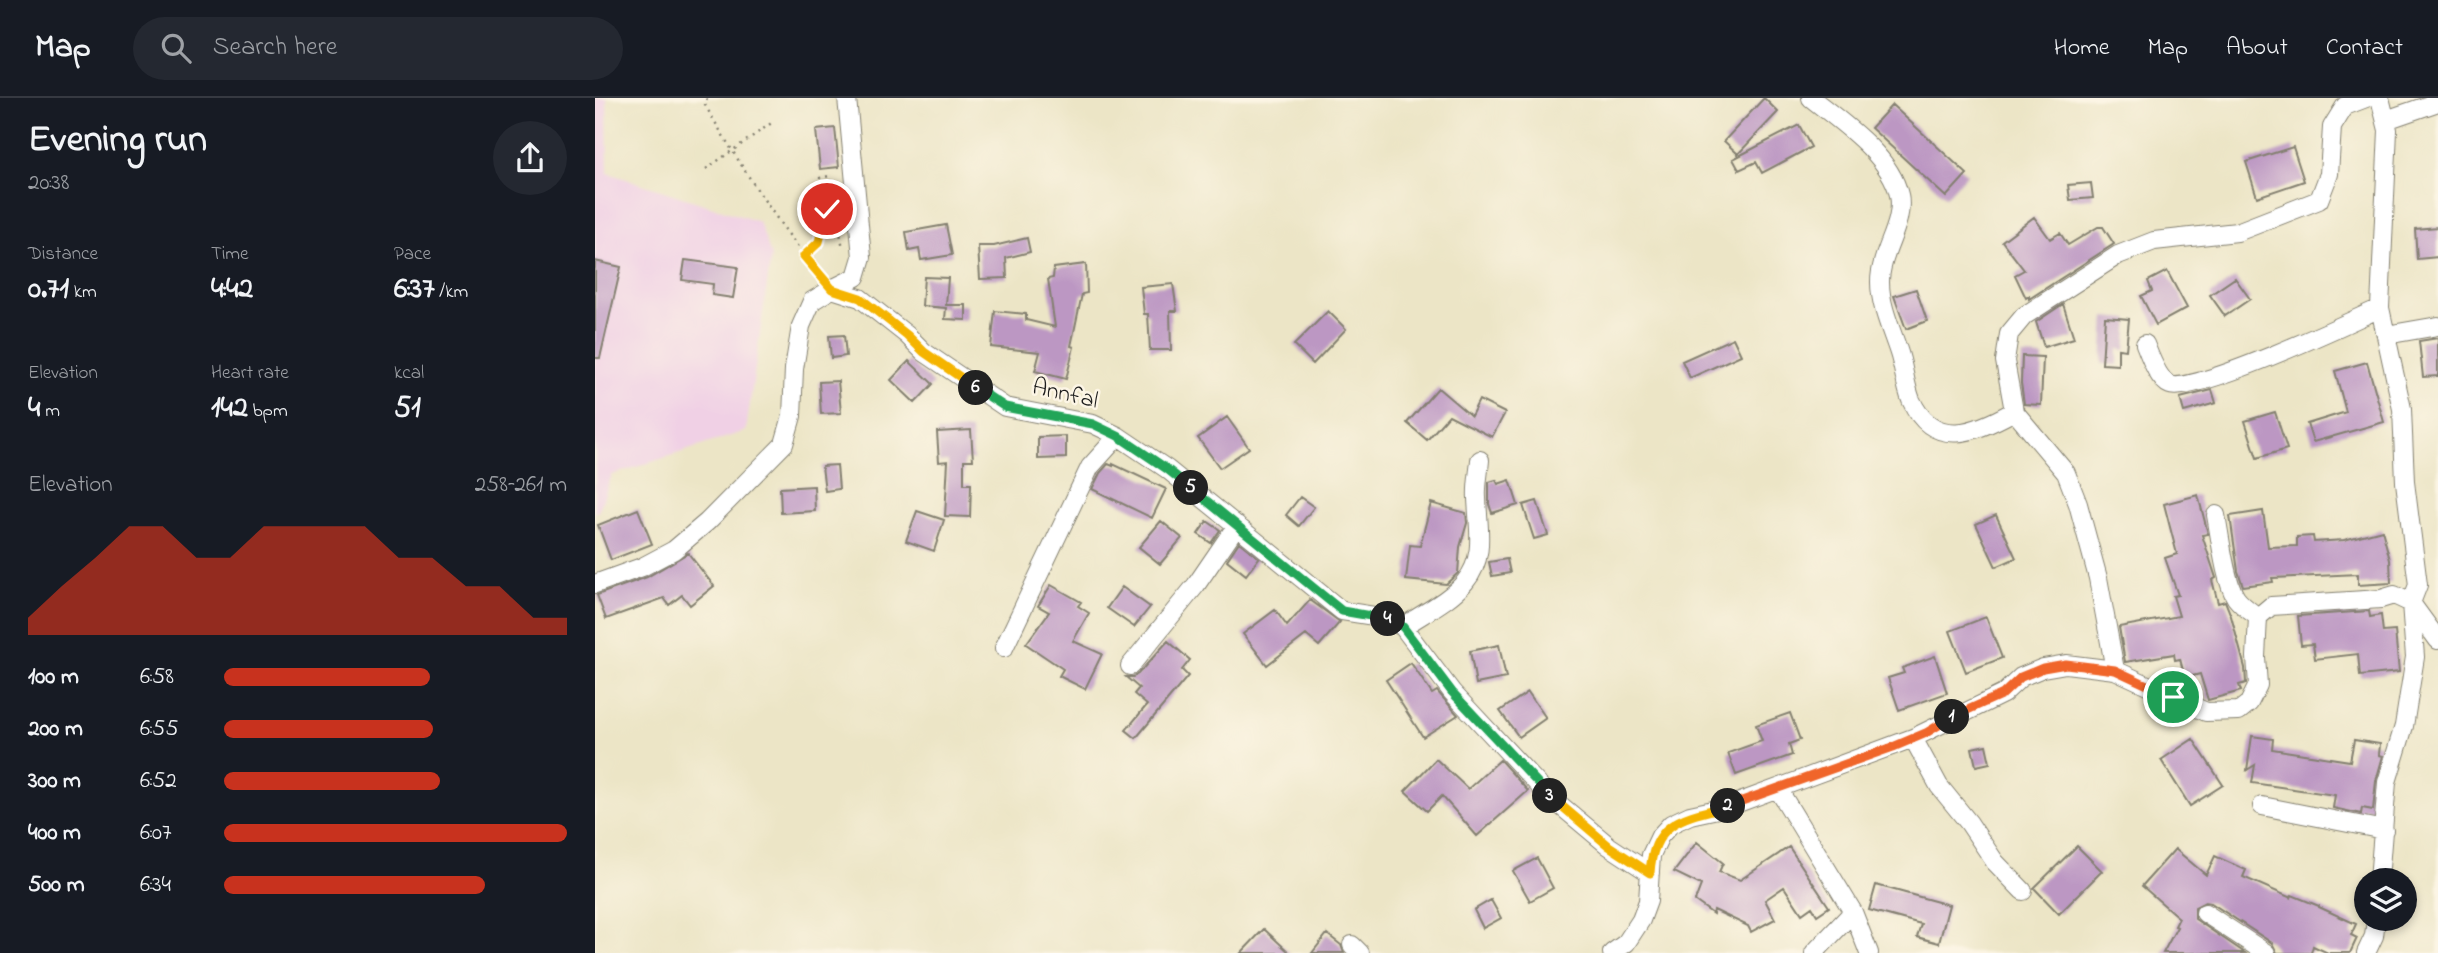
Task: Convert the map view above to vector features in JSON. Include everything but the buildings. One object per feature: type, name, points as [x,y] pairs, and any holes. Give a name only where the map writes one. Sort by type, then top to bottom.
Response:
[{"type":"street","points":[[595,584],[674,550],[707,523],[784,444],[792,416],[794,369],[801,326],[812,301],[856,277],[862,257],[847,98]]},
{"type":"street","points":[[1811,98],[1880,157],[1899,193],[1900,212],[1884,258],[1880,282],[1884,307],[1911,400],[1926,422],[1948,433],[1969,432],[1990,425],[2014,411]]},
{"type":"street","points":[[2115,670],[2098,578],[2078,504],[2066,473],[2014,411],[2005,361],[2009,334],[2024,316],[2118,255],[2154,241],[2237,232],[2319,200],[2329,174],[2332,127],[2345,106],[2366,98]]},
{"type":"street","points":[[2380,98],[2388,131],[2380,308],[2402,409],[2405,482],[2418,585],[2411,603],[2415,657],[2404,726],[2387,782],[2380,868]]},
{"type":"street","points":[[2386,120],[2438,102]]},
{"type":"street","name":"Annfal","points":[[832,289],[860,298],[924,352],[1005,407],[1093,424],[1118,436],[1167,469],[1342,611],[1387,618],[1403,627]]},
{"type":"street","points":[[2145,344],[2164,382],[2172,387],[2181,386],[2219,375],[2289,348],[2380,308]]},
{"type":"street","points":[[2386,335],[2438,326]]},
{"type":"street","points":[[1004,648],[1090,467],[1118,436]]},
{"type":"street","points":[[1480,460],[1477,498],[1480,523],[1479,555],[1466,580],[1453,594],[1403,627],[1452,692],[1548,795],[1609,846],[1650,873]]},
{"type":"street","points":[[2216,515],[2235,596],[2246,609],[2258,617]]},
{"type":"street","points":[[1130,666],[1196,585],[1237,525]]},
{"type":"street","points":[[1612,953],[1626,943],[1641,920],[1648,901],[1651,855],[1660,836],[1671,824],[1690,815],[1727,807],[1778,789],[1913,738],[2003,694],[2021,677],[2043,668],[2066,664],[2115,670],[2206,712],[2229,713],[2239,711],[2249,703],[2258,685],[2258,617],[2271,606],[2394,595],[2411,603],[2438,640]]},
{"type":"street","points":[[1913,738],[1939,786],[1969,823],[1995,862],[2023,891]]},
{"type":"street","points":[[1778,789],[1853,912],[1869,953]]},
{"type":"street","points":[[2262,806],[2384,830]]},
{"type":"street","points":[[1814,953],[1853,912]]},
{"type":"street","points":[[2204,913],[2266,953]]},
{"type":"street","points":[[2366,953],[2375,931]]},
{"type":"path","points":[[706,98],[705,105],[732,151],[804,256],[832,289]]},
{"type":"path","points":[[706,169],[773,122]]},
{"type":"path","points":[[804,256],[819,242],[827,209],[820,178],[829,176],[843,248]]},
{"type":"shaded area","points":[[595,98],[607,98],[608,173],[759,222],[771,256],[746,431],[612,475],[598,512],[595,512]]},
{"type":"route","points":[[827,209],[819,242],[804,256],[832,289],[860,298],[924,352],[1005,407],[1093,424],[1118,436],[1167,469],[1342,611],[1387,618],[1403,627],[1452,692],[1548,795],[1609,846],[1650,873],[1651,855],[1660,836],[1671,824],[1690,815],[1727,807],[1926,733],[2003,694],[2021,677],[2043,668],[2066,664],[2115,670],[2173,697]]}]
